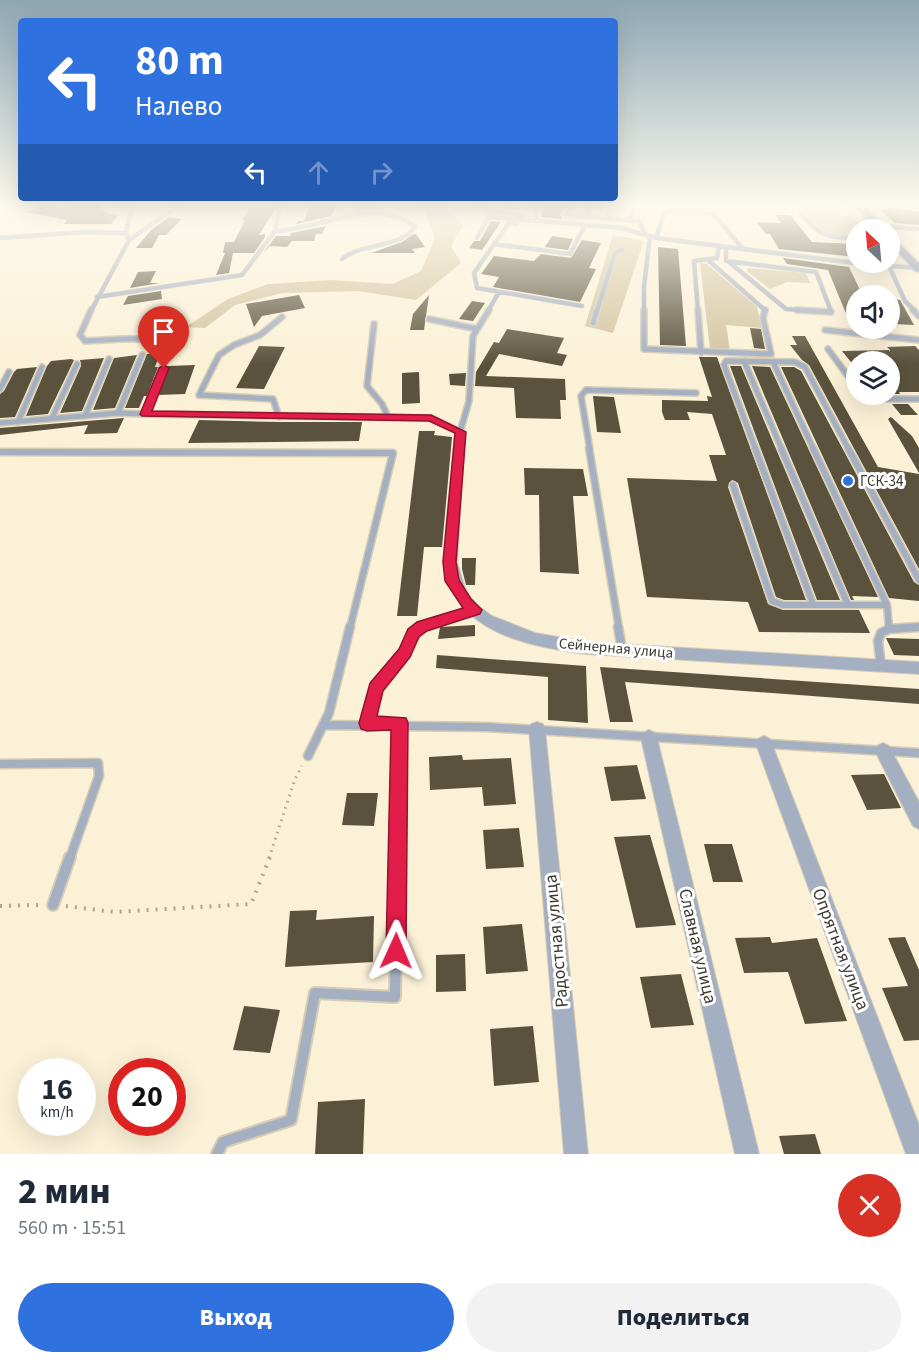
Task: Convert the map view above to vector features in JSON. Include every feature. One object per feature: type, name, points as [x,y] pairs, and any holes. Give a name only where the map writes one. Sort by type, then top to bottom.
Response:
[{"type":"street","points":[[908,257],[919,269]]},
{"type":"street","name":"Сейнерная улица","points":[[460,432],[450,562],[452,581],[466,603],[486,620],[518,634],[581,647],[919,668]]},
{"type":"street","name":"Радостная улица","points":[[537,729],[576,1154]]},
{"type":"street","name":"Славная улица","points":[[649,738],[747,1154]]},
{"type":"street","name":"Опрятная улица","points":[[764,744],[918,1154]]},
{"type":"street","points":[[883,751],[919,820]]},
{"type":"lane","points":[[120,257],[80,335],[85,341],[144,339],[163,342],[169,349],[146,414]]},
{"type":"lane","points":[[98,297],[242,275],[256,257]]},
{"type":"lane","points":[[485,257],[474,273],[477,288],[582,306]]},
{"type":"lane","points":[[593,323],[614,257]]},
{"type":"lane","points":[[648,257],[644,287],[644,349],[770,355],[772,352],[764,318],[766,311],[708,260]]},
{"type":"lane","points":[[701,353],[694,261],[717,257]]},
{"type":"lane","points":[[725,257],[725,261],[786,309],[831,312],[816,272],[729,262]]},
{"type":"lane","points":[[810,257],[846,261]]},
{"type":"lane","points":[[900,267],[919,269]]},
{"type":"lane","points":[[892,273],[904,301],[919,316]]},
{"type":"lane","points":[[0,423],[118,413],[388,417],[431,418],[460,432],[469,401],[471,348],[477,329],[499,292]]},
{"type":"lane","points":[[279,417],[273,399],[199,395],[219,354],[234,345],[260,335],[282,317]]},
{"type":"lane","points":[[429,319],[477,329]]},
{"type":"lane","points":[[374,324],[367,386],[382,404],[388,417]]},
{"type":"lane","points":[[825,330],[919,340]]},
{"type":"lane","points":[[760,348],[762,356]]},
{"type":"lane","points":[[828,349],[846,373]]},
{"type":"lane","points":[[118,413],[142,355]]},
{"type":"lane","points":[[85,416],[109,359]]},
{"type":"lane","points":[[813,604],[724,364],[726,361],[795,362],[805,367],[919,580]]},
{"type":"lane","points":[[744,361],[848,605]]},
{"type":"lane","points":[[773,362],[887,605],[890,629]]},
{"type":"lane","points":[[52,418],[76,364]]},
{"type":"lane","points":[[18,422],[42,367]]},
{"type":"lane","points":[[0,389],[9,372]]},
{"type":"lane","points":[[622,649],[581,396],[586,390],[696,393]]},
{"type":"lane","points":[[900,399],[919,399]]},
{"type":"lane","points":[[0,452],[393,453],[329,713],[308,756]]},
{"type":"lane","points":[[733,485],[768,596],[777,604],[887,605]]},
{"type":"lane","points":[[367,723],[376,688],[405,653],[413,633],[422,626],[475,610]]},
{"type":"lane","points":[[881,666],[878,641],[881,633],[890,629],[919,627]]},
{"type":"lane","points":[[322,725],[400,723],[537,729],[649,738],[919,753]]},
{"type":"lane","points":[[217,1154],[223,1142],[291,1120],[315,993],[395,997],[400,723]]},
{"type":"lane","points":[[0,764],[98,763],[99,777],[53,905]]},
{"type":"path","points":[[0,906],[53,905],[114,912],[251,904],[280,830],[295,779],[308,756]]},
{"type":"shaded area","points":[[427,257],[457,257],[461,263],[416,300],[358,291],[282,293],[235,305],[205,328],[186,327],[228,299],[268,284],[330,280],[393,284],[421,271]]},
{"type":"shaded area","points":[[606,257],[639,257],[613,333],[585,326]]},
{"type":"shaded area","points":[[700,263],[707,264],[757,307],[762,328],[726,325],[730,351],[710,349]]},
{"type":"shaded area","points":[[748,268],[806,273],[810,283],[787,282],[770,289],[747,271]]},
{"type":"building","points":[[223,257],[232,257],[229,273],[216,275]]},
{"type":"building","points":[[493,257],[534,261],[538,257],[594,257],[589,268],[596,269],[580,302],[493,287],[499,277],[481,274]]},
{"type":"building","points":[[658,257],[679,257],[686,346],[660,345]]},
{"type":"building","points":[[783,258],[846,267],[846,273],[852,273],[858,285],[846,285],[846,314],[828,270],[787,264]]},
{"type":"building","points":[[156,271],[150,283],[160,283],[130,288],[138,272]]},
{"type":"building","points":[[161,291],[162,299],[123,305],[128,296]]},
{"type":"building","points":[[299,295],[305,308],[262,316],[254,327],[246,304]]},
{"type":"building","points":[[429,295],[424,330],[410,330],[413,314]]},
{"type":"building","points":[[900,300],[914,325],[900,324]]},
{"type":"building","points":[[472,301],[485,303],[473,321],[459,319]]},
{"type":"building","points":[[750,328],[761,329],[765,349],[754,348]]},
{"type":"building","points":[[507,329],[564,338],[557,353],[567,355],[562,366],[499,354],[486,376],[565,379],[566,400],[560,400],[561,419],[516,418],[514,388],[475,386],[476,372],[494,342],[499,343]]},
{"type":"building","points":[[792,336],[805,336],[878,467],[919,474],[919,569],[809,365],[790,345],[797,345]]},
{"type":"building","points":[[259,346],[285,347],[264,389],[236,388]]},
{"type":"building","points":[[915,346],[919,350],[919,392],[900,392],[900,351],[890,351],[887,347]]},
{"type":"building","points":[[889,350],[846,351],[846,356],[842,351]]},
{"type":"building","points":[[160,353],[155,367],[158,367],[147,396],[144,396],[139,408],[125,408],[147,354]]},
{"type":"building","points":[[137,355],[115,408],[93,410],[114,358]]},
{"type":"building","points":[[699,357],[717,357],[806,600],[784,600],[776,597],[738,483],[732,480],[728,487],[768,604],[783,610],[859,610],[870,633],[759,632],[748,602],[647,597],[627,478],[717,481],[709,455],[726,455],[712,414],[687,412],[690,420],[665,420],[662,412],[662,400],[708,401],[707,396],[712,397]]},
{"type":"building","points":[[104,358],[82,411],[60,413],[81,366],[80,360]]},
{"type":"building","points":[[74,360],[48,414],[26,416],[47,366],[51,361]]},
{"type":"building","points":[[195,365],[185,394],[158,395],[168,366]]},
{"type":"building","points":[[730,366],[741,366],[840,600],[817,600]]},
{"type":"building","name":"ГСК-34","points":[[752,366],[770,367],[878,597],[852,596],[854,600],[851,600]]},
{"type":"building","points":[[37,367],[15,417],[0,418],[0,394],[14,372],[17,369]]},
{"type":"building","name":"ГСК-34","points":[[781,367],[794,367],[801,371],[914,582],[919,585],[919,601],[889,598]]},
{"type":"building","points":[[419,372],[420,403],[402,404],[402,373]]},
{"type":"building","points":[[466,373],[465,386],[450,385],[449,374]]},
{"type":"building","points":[[593,396],[614,397],[621,433],[597,432]]},
{"type":"building","points":[[908,404],[918,415],[901,415],[893,405]]},
{"type":"building","points":[[891,417],[912,436],[919,448],[919,473],[888,419]]},
{"type":"building","points":[[124,418],[117,433],[84,434],[88,425],[0,435],[0,428]]},
{"type":"building","points":[[199,420],[362,422],[359,441],[188,443]]},
{"type":"building","points":[[419,431],[435,431],[434,435],[452,437],[442,547],[424,547],[417,616],[397,616]]},
{"type":"building","points":[[524,468],[583,469],[588,496],[573,496],[579,574],[540,572],[539,495],[525,495]]},
{"type":"building","points":[[462,558],[476,558],[475,585],[466,585]]},
{"type":"building","points":[[475,625],[475,636],[438,639],[440,627]]},
{"type":"building","points":[[886,638],[919,639],[919,656],[894,655]]},
{"type":"building","points":[[437,655],[586,666],[588,723],[548,720],[548,677],[436,668]]},
{"type":"building","points":[[600,667],[919,689],[919,704],[625,682],[633,722],[610,722]]},
{"type":"building","points":[[462,755],[463,760],[511,758],[516,804],[484,806],[482,787],[430,790],[429,757]]},
{"type":"building","points":[[637,765],[646,799],[611,801],[604,767]]},
{"type":"building","points":[[884,774],[901,808],[867,810],[851,775]]},
{"type":"building","points":[[347,793],[378,793],[374,826],[342,825]]},
{"type":"building","points":[[519,828],[524,867],[486,869],[483,830]]},
{"type":"building","points":[[650,835],[676,925],[636,928],[614,837]]},
{"type":"building","points":[[704,844],[732,844],[743,882],[713,882]]},
{"type":"building","points":[[317,910],[316,920],[374,916],[373,962],[285,967],[290,911]]},
{"type":"building","points":[[522,924],[528,971],[486,974],[483,927]]},
{"type":"building","points":[[770,937],[772,943],[817,938],[847,1021],[805,1024],[788,972],[744,973],[735,938]]},
{"type":"building","points":[[905,937],[919,970],[919,1040],[904,1041],[882,988],[908,986],[888,938]]},
{"type":"building","points":[[465,954],[466,991],[436,992],[436,955]]},
{"type":"building","points":[[681,974],[694,1025],[651,1028],[640,977]]},
{"type":"building","points":[[244,1006],[280,1010],[270,1053],[233,1050]]},
{"type":"building","points":[[533,1026],[539,1082],[494,1086],[490,1029]]},
{"type":"building","points":[[365,1099],[363,1154],[315,1154],[318,1102]]},
{"type":"building","points":[[815,1134],[821,1154],[784,1154],[779,1136]]},
{"type":"place","name":"ГСК-34","points":[[848,481]]},
{"type":"route","points":[[164,368],[146,414],[431,418],[446,423],[460,432],[450,562],[452,581],[466,603],[475,610],[422,626],[413,633],[405,653],[386,673],[376,688],[367,723],[400,723],[396,951]]}]
